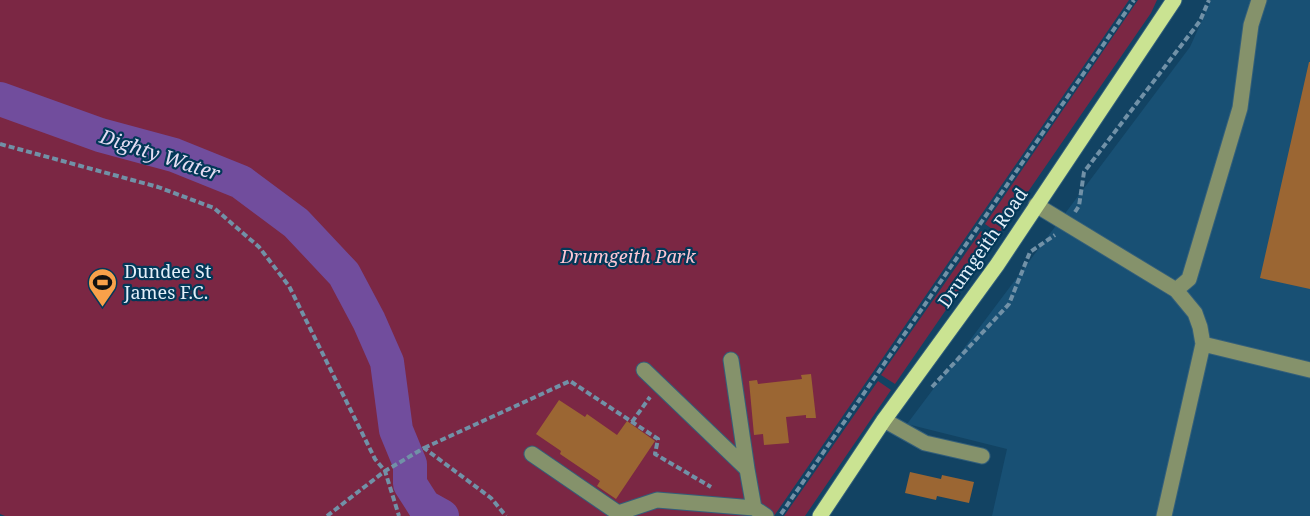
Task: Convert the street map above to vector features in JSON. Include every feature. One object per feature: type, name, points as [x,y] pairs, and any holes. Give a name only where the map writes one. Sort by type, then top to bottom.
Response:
[{"type":"main road","name":"Drumgeith Road","points":[[820,516],[884,420],[997,265],[1174,0]]},
{"type":"lane","points":[[1176,290],[1189,279],[1240,108],[1251,25],[1259,0]]},
{"type":"lane","points":[[1036,205],[1176,290],[1195,313],[1203,344],[1164,516]]},
{"type":"lane","points":[[1203,344],[1310,370]]},
{"type":"lane","points":[[532,454],[618,513],[657,500],[760,512],[747,469],[731,360]]},
{"type":"lane","points":[[644,370],[747,469]]},
{"type":"lane","points":[[884,420],[925,443],[982,456]]},
{"type":"path","points":[[780,516],[1134,0]]},
{"type":"path","points":[[926,393],[1008,304],[1030,252],[1068,225],[1079,206],[1084,172],[1200,21],[1209,0]]},
{"type":"path","points":[[0,144],[158,187],[214,208],[259,247],[289,286],[375,459],[385,471],[399,516]]},
{"type":"path","points":[[327,516],[385,471],[418,451],[570,381],[658,439],[655,454],[720,492]]},
{"type":"path","points":[[632,422],[659,384]]},
{"type":"path","points":[[424,448],[491,498],[506,516]]},
{"type":"shaded area","points":[[1211,0],[1310,0],[1310,516],[992,516],[1007,449],[907,424],[1190,47]]},
{"type":"green space","name":"Drumgeith Park","points":[[0,0],[1129,0],[774,516],[5,516],[0,514]]},
{"type":"green space","points":[[1138,0],[1157,0],[1151,13],[999,234],[985,224]]},
{"type":"green space","points":[[981,231],[994,240],[895,384],[881,375]]},
{"type":"green space","points":[[878,381],[891,390],[805,516],[784,516]]},
{"type":"building","points":[[1310,62],[1310,289],[1260,278]]},
{"type":"building","points":[[811,374],[816,418],[806,418],[806,415],[786,417],[789,443],[764,445],[763,434],[754,435],[749,381],[757,380],[758,384],[802,379],[801,375]]},
{"type":"building","points":[[559,400],[585,417],[587,414],[617,435],[627,421],[655,441],[616,499],[597,486],[600,481],[560,454],[561,451],[536,434]]},
{"type":"building","points":[[910,472],[941,479],[942,475],[974,482],[969,503],[937,496],[936,500],[905,493]]},
{"type":"waterway","name":"Dighty Water","points":[[0,99],[100,135],[174,155],[241,182],[296,223],[344,274],[369,321],[387,362],[396,430],[410,464],[410,484],[424,506],[442,516]]},
{"type":"place","name":"Dundee St James F.C.","points":[[103,308]]}]
